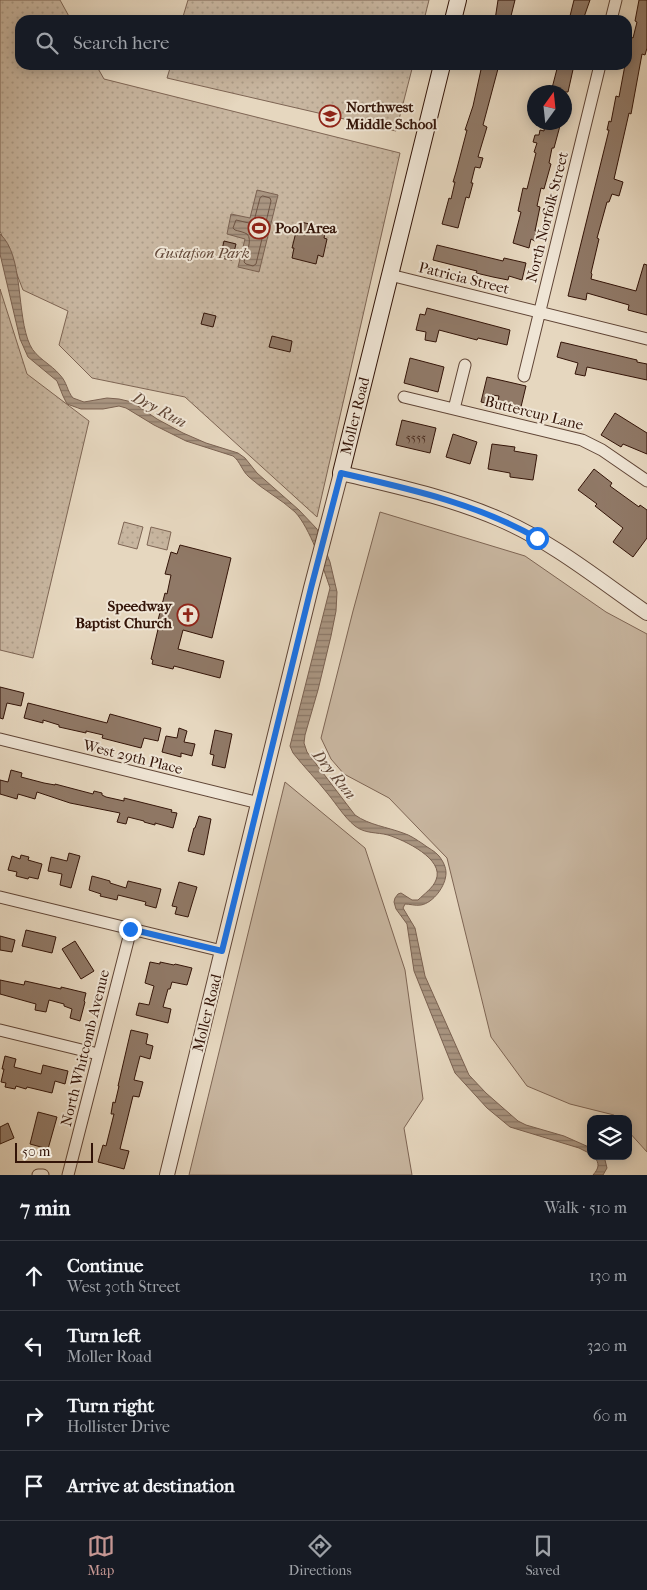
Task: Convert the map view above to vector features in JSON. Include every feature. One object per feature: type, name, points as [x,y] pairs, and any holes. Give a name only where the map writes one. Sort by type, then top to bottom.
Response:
[{"type":"main road","points":[[454,15],[458,0]]},
{"type":"main road","name":"Moller Road","points":[[341,473],[441,70]]},
{"type":"street","points":[[612,15],[616,0]]},
{"type":"street","name":"North Norfolk Street","points":[[524,376],[599,70]]},
{"type":"street","name":"Patricia Street","points":[[390,275],[647,339]]},
{"type":"street","points":[[454,409],[465,365]]},
{"type":"street","name":"Buttercup Lane","points":[[404,397],[582,440],[602,450],[647,481]]},
{"type":"street","points":[[341,473],[453,501],[498,518],[529,533],[562,553],[647,613]]},
{"type":"street","name":"Moller Road","points":[[167,1175],[326,527],[341,473]]},
{"type":"street","name":"West 29th Place","points":[[0,739],[259,803]]},
{"type":"street","points":[[0,897],[222,951]]},
{"type":"street","name":"North Whitcomb Avenue","points":[[68,1175],[130,929]]},
{"type":"street","points":[[0,1030],[98,1054]]},
{"type":"street","points":[[38,1175],[43,1175]]},
{"type":"green space","name":"Gustafson Park","points":[[0,0],[60,0],[68,15],[15,15],[15,70],[99,70],[104,79],[400,153],[317,517],[185,397],[92,378],[59,345],[68,311],[23,290],[0,231]]},
{"type":"green space","points":[[188,0],[429,0],[425,15],[184,15]]},
{"type":"green space","points":[[169,70],[412,70],[396,131],[167,78]]},
{"type":"green space","points":[[0,289],[27,374],[89,421],[33,658],[0,650]]},
{"type":"green space","points":[[380,512],[525,556],[606,612],[647,634],[647,1152],[632,1135],[632,1115],[614,1115],[570,1104],[527,1086],[491,1037],[447,858],[389,798],[344,774],[331,759],[321,738]]},
{"type":"green space","points":[[124,522],[143,527],[137,549],[118,544]]},
{"type":"green space","points":[[151,527],[171,532],[167,550],[147,545]]},
{"type":"green space","points":[[285,782],[365,848],[405,970],[423,1099],[404,1128],[412,1175],[189,1175]]},
{"type":"water","points":[[257,190],[278,195],[259,272],[238,267],[245,239],[227,234],[231,214],[250,218]]},
{"type":"water","name":"Dry Run","points":[[0,234],[8,244],[13,256],[23,318],[30,345],[36,354],[62,378],[73,398],[84,402],[107,398],[132,402],[157,419],[183,433],[206,443],[238,453],[317,529],[330,562],[337,592],[336,611],[331,636],[305,735],[304,743],[307,752],[355,815],[372,824],[411,836],[436,853],[443,862],[446,871],[445,878],[438,893],[426,904],[405,904],[403,908],[415,928],[425,976],[469,1075],[518,1121],[564,1136],[587,1146],[587,1152],[510,1127],[487,1108],[455,1073],[414,971],[407,924],[396,909],[394,902],[398,894],[401,893],[412,900],[418,900],[426,893],[436,880],[437,872],[435,865],[429,858],[404,841],[355,826],[293,753],[290,746],[330,588],[316,548],[301,519],[290,507],[249,477],[233,456],[186,441],[126,408],[119,406],[103,409],[81,409],[67,404],[57,381],[28,357],[20,339],[0,254]]},
{"type":"water","points":[[605,1160],[607,1168],[603,1175],[593,1175],[597,1170],[597,1161]]},
{"type":"building","points":[[498,0],[515,0],[511,15],[496,15]]},
{"type":"building","points":[[574,0],[590,0],[585,15],[570,15]]},
{"type":"building","points":[[639,0],[647,0],[647,48],[645,55],[642,54],[631,114],[629,113],[614,179],[623,182],[619,196],[612,194],[609,202],[607,202],[597,238],[599,239],[591,279],[636,291],[644,264],[647,265],[647,315],[628,310],[629,305],[587,293],[586,300],[568,296],[616,96],[619,97],[624,70],[632,70],[632,38],[637,22],[635,21]]},
{"type":"building","points":[[481,70],[498,70],[483,125],[487,127],[478,157],[483,158],[480,168],[475,167],[469,198],[466,197],[458,228],[442,224],[449,198],[451,199],[455,182],[453,182],[467,130],[465,130],[473,106]]},
{"type":"building","points":[[557,70],[573,70],[570,85],[553,85]]},
{"type":"building","points":[[540,130],[559,130],[554,148],[552,148],[549,163],[551,164],[544,189],[541,188],[537,206],[540,207],[535,241],[531,239],[529,248],[513,243],[521,212],[518,211],[523,188],[527,189],[536,153],[534,152],[537,143],[533,142],[535,135],[539,135]]},
{"type":"building","points":[[301,222],[326,228],[324,238],[327,239],[323,257],[318,255],[316,264],[292,258],[294,248],[292,248],[296,232],[298,232]]},
{"type":"building","points":[[224,241],[236,244],[232,260],[220,258]]},
{"type":"building","points":[[437,245],[503,261],[504,258],[526,263],[522,280],[509,276],[508,280],[493,277],[433,260]]},
{"type":"building","points":[[427,308],[510,330],[507,345],[478,338],[477,340],[439,330],[436,342],[425,340],[426,332],[416,330],[420,314],[425,315]]},
{"type":"building","points":[[204,313],[216,316],[213,327],[201,324]]},
{"type":"building","points":[[272,336],[292,341],[290,352],[269,347]]},
{"type":"building","points":[[561,342],[647,364],[647,380],[587,367],[585,376],[575,374],[578,363],[557,357]]},
{"type":"building","points":[[410,358],[444,367],[438,392],[404,383]]},
{"type":"building","points":[[487,377],[526,386],[520,411],[497,406],[499,396],[492,395],[489,404],[481,402]]},
{"type":"building","points":[[615,413],[647,433],[647,454],[623,444],[621,447],[601,435]]},
{"type":"building","points":[[402,420],[436,428],[430,453],[396,445]]},
{"type":"building","points":[[453,434],[477,442],[470,464],[446,457]]},
{"type":"building","points":[[492,444],[515,447],[514,451],[537,455],[533,480],[510,477],[510,473],[488,469]]},
{"type":"building","points":[[594,469],[612,483],[610,486],[639,507],[640,505],[647,510],[647,538],[633,557],[613,542],[623,528],[595,506],[597,504],[578,490]]},
{"type":"building","name":"Speedway Baptist Church","points":[[180,545],[231,558],[212,638],[183,630],[178,649],[224,661],[220,678],[174,666],[173,669],[152,664],[153,660],[151,659],[159,625],[157,624],[171,575],[165,574],[171,552],[177,554]]},
{"type":"building","points":[[0,687],[24,693],[21,706],[7,703],[3,719],[0,718]]},
{"type":"building","points":[[28,703],[107,723],[110,714],[161,728],[158,741],[144,738],[141,748],[102,738],[103,735],[59,727],[59,725],[43,720],[43,723],[24,718]]},
{"type":"building","points":[[179,728],[187,731],[184,742],[195,744],[192,756],[181,753],[181,757],[162,752],[166,736],[177,738]]},
{"type":"building","points":[[215,730],[232,734],[225,768],[212,765],[214,755],[210,754]]},
{"type":"building","points":[[11,770],[22,773],[21,777],[44,783],[93,794],[94,791],[102,793],[106,797],[124,801],[124,798],[172,810],[171,812],[177,813],[173,828],[128,817],[126,824],[117,822],[120,813],[70,803],[37,792],[35,799],[18,794],[17,799],[0,794],[0,780],[8,782]]},
{"type":"building","points":[[199,816],[211,819],[204,855],[188,851]]},
{"type":"building","points":[[69,853],[80,856],[71,888],[60,885],[62,874],[48,871],[51,857],[67,861]]},
{"type":"building","points":[[21,855],[29,857],[28,860],[42,864],[38,879],[16,876],[17,872],[8,870],[12,856],[20,859]]},
{"type":"building","points":[[92,876],[126,888],[128,881],[161,889],[156,908],[145,905],[146,902],[118,895],[117,900],[100,896],[101,894],[89,890]]},
{"type":"building","points":[[179,882],[197,887],[188,917],[175,914],[177,907],[172,906]]},
{"type":"building","points":[[26,930],[56,937],[52,953],[22,946]]},
{"type":"building","points":[[0,936],[15,940],[12,952],[0,950]]},
{"type":"building","points":[[75,941],[94,971],[81,979],[62,949]]},
{"type":"building","points":[[150,962],[175,964],[192,968],[187,985],[172,982],[170,989],[168,989],[163,1007],[171,1009],[168,1023],[136,1015],[139,1003],[149,1005],[154,986],[145,983]]},
{"type":"building","points":[[0,980],[24,985],[25,981],[86,993],[80,1021],[70,1018],[72,1009],[64,1006],[64,1004],[49,1000],[46,1012],[35,1010],[36,1004],[0,994]]},
{"type":"building","points":[[131,1030],[148,1034],[146,1044],[153,1046],[150,1059],[140,1056],[134,1080],[143,1082],[139,1097],[133,1096],[120,1149],[129,1151],[124,1169],[98,1162],[103,1145],[106,1146],[114,1114],[111,1114],[113,1102],[115,1103]]},
{"type":"building","points":[[5,1056],[16,1059],[14,1067],[41,1074],[43,1065],[68,1071],[65,1084],[55,1081],[52,1093],[27,1087],[26,1089],[16,1086],[15,1089],[5,1087],[6,1083],[1,1082]]},
{"type":"building","points":[[38,1112],[57,1117],[48,1149],[30,1144]]},
{"type":"building","points":[[8,1123],[14,1138],[0,1144],[0,1127]]},
{"type":"place","name":"Northwest Middle School","points":[[330,116]]},
{"type":"place","name":"Pool Area","points":[[259,228]]},
{"type":"place","name":"Speedway Baptist Church","points":[[188,615]]},
{"type":"route","points":[[130,929],[222,951],[326,527],[341,473],[453,501],[498,518],[537,538]]}]
